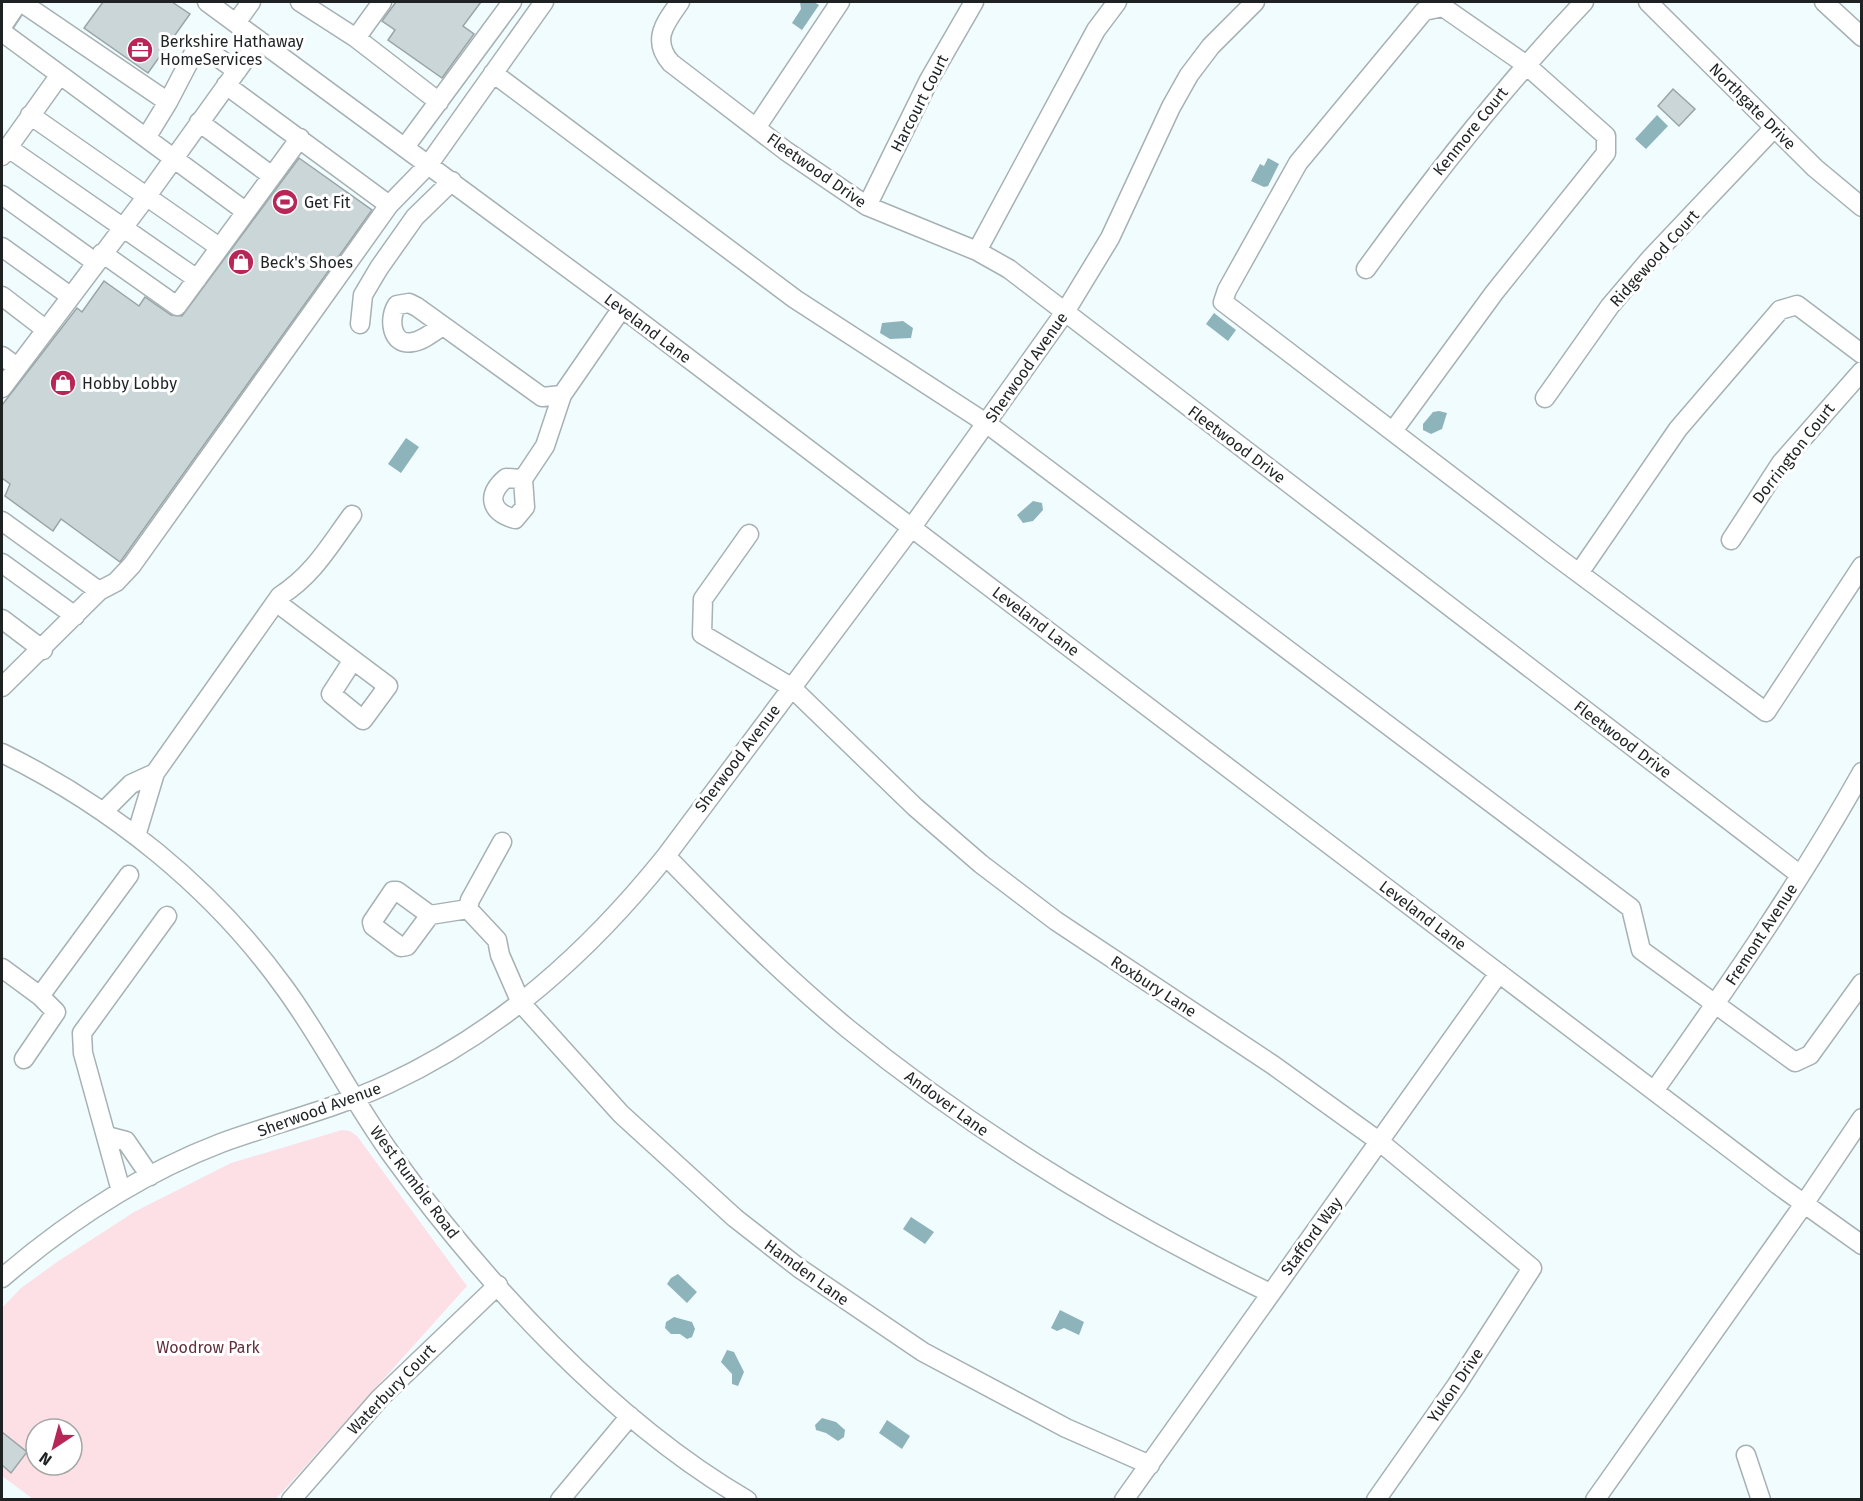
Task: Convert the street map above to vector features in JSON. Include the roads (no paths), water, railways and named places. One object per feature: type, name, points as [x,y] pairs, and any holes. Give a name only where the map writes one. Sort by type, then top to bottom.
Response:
[{"type":"main road","points":[[2,22],[18,2]]},
{"type":"street","points":[[18,2],[168,102]]},
{"type":"street","name":"Leveland Lane","points":[[207,2],[622,308],[1654,1091],[1862,1245]]},
{"type":"street","points":[[236,23],[251,2]]},
{"type":"street","points":[[300,2],[356,38],[439,102]]},
{"type":"street","points":[[356,38],[381,2]]},
{"type":"street","points":[[405,147],[512,2]]},
{"type":"street","points":[[5,678],[43,650],[99,591],[116,582],[132,565],[389,205],[429,164],[544,2]]},
{"type":"street","name":"Fleetwood Drive","points":[[680,2],[666,22],[660,43],[664,55],[671,63],[756,128],[867,206],[977,251],[1009,269],[1799,874]]},
{"type":"street","points":[[756,128],[840,2]]},
{"type":"street","name":"Harcourt Court","points":[[867,206],[929,80],[974,2]]},
{"type":"street","points":[[977,251],[1096,30],[1117,2]]},
{"type":"street","name":"Sherwood Avenue","points":[[2,1278],[67,1226],[121,1191],[150,1176],[220,1143],[353,1099],[432,1062],[521,1004],[583,950],[627,905],[666,856],[912,527],[1065,312],[1110,238],[1171,106],[1189,75],[1211,46],[1255,2]]},
{"type":"street","name":"Kenmore Court","points":[[1366,268],[1433,177],[1525,64],[1584,2]]},
{"type":"street","name":"Northgate Drive","points":[[1648,2],[1815,168],[1862,207]]},
{"type":"street","points":[[1824,2],[1862,37]]},
{"type":"street","points":[[1393,431],[1494,293],[1606,153],[1606,136],[1525,64],[1443,7],[1424,11],[1298,163],[1227,290],[1223,302],[1579,573],[1766,712],[1862,566]]},
{"type":"street","points":[[2,32],[245,211]]},
{"type":"street","points":[[2,388],[98,257],[147,196],[259,40]]},
{"type":"street","points":[[146,138],[192,56],[199,49],[206,49],[232,78],[300,138],[389,205]]},
{"type":"street","points":[[493,73],[795,299],[986,423],[1631,908],[1641,950],[1795,1062],[1810,1055],[1862,983]]},
{"type":"street","points":[[59,76],[4,152],[123,228],[197,279]]},
{"type":"street","points":[[30,115],[219,247]]},
{"type":"street","points":[[199,122],[272,176]]},
{"type":"street","name":"Ridgewood Court","points":[[1545,398],[1604,315],[1650,259],[1774,128]]},
{"type":"street","points":[[2,195],[177,306],[300,138]]},
{"type":"street","points":[[360,324],[363,295],[379,268],[415,217],[452,181]]},
{"type":"street","points":[[2,247],[70,296]]},
{"type":"street","points":[[2,296],[45,329]]},
{"type":"street","points":[[1579,573],[1678,429],[1780,310],[1797,305],[1862,354]]},
{"type":"street","points":[[523,479],[545,446],[562,395],[622,308]]},
{"type":"street","points":[[443,326],[542,397],[562,395]]},
{"type":"street","points":[[2,356],[17,367]]},
{"type":"street","name":"Dorrington Court","points":[[1731,540],[1781,463],[1862,371]]},
{"type":"street","points":[[136,836],[155,773],[280,596],[303,581],[314,569],[351,515]]},
{"type":"street","points":[[2,521],[99,591]]},
{"type":"street","name":"Roxbury Lane","points":[[748,534],[704,599],[702,634],[791,687],[915,807],[981,864],[1056,921],[1273,1065],[1380,1142],[1532,1268]]},
{"type":"street","points":[[2,563],[75,616]]},
{"type":"street","points":[[276,602],[353,660]]},
{"type":"street","points":[[2,619],[43,650]]},
{"type":"street","name":"West Rumble Road","points":[[2,753],[58,783],[103,812],[174,867],[250,944],[284,986],[321,1042],[353,1099],[427,1200],[498,1285],[561,1352],[630,1416],[684,1457],[747,1500]]},
{"type":"street","name":"Fremont Avenue","points":[[1654,1091],[1716,1004],[1831,828],[1862,772]]},
{"type":"street","points":[[103,812],[131,784],[155,773]]},
{"type":"street","points":[[430,915],[468,909],[470,900],[502,842]]},
{"type":"street","name":"Andover Lane","points":[[666,856],[790,978],[915,1081],[1063,1182],[1145,1230],[1270,1293]]},
{"type":"street","points":[[40,996],[129,875]]},
{"type":"street","name":"Hamden Lane","points":[[468,909],[497,940],[500,955],[521,1004],[578,1068],[675,1166],[735,1218],[799,1268],[914,1346],[995,1393],[1066,1428],[1150,1465]]},
{"type":"street","points":[[121,1191],[82,1053],[82,1033],[167,916]]},
{"type":"street","points":[[2,968],[40,996],[82,1033]]},
{"type":"street","name":"Stafford Way","points":[[1124,1500],[1499,973]]},
{"type":"street","points":[[24,1059],[56,1012]]},
{"type":"street","points":[[1595,1500],[1862,1118]]},
{"type":"street","points":[[107,1136],[126,1141],[150,1176]]},
{"type":"street","name":"Yukon Drive","points":[[1376,1500],[1456,1386],[1532,1268]]},
{"type":"street","name":"Waterbury Court","points":[[291,1500],[380,1398],[498,1285]]},
{"type":"street","points":[[560,1500],[630,1416]]},
{"type":"street","points":[[1746,1455],[1761,1500]]},
{"type":"water","points":[[800,2],[814,2],[819,5],[802,30],[792,23],[801,9]]},
{"type":"water","points":[[1657,115],[1668,126],[1646,149],[1635,139]]},
{"type":"water","points":[[1268,158],[1279,164],[1268,186],[1264,187],[1251,181],[1260,164],[1264,166]]},
{"type":"water","points":[[1214,313],[1236,330],[1228,341],[1206,324]]},
{"type":"water","points":[[903,321],[913,328],[911,338],[890,339],[880,333],[882,323]]},
{"type":"water","points":[[1433,412],[1447,413],[1442,429],[1431,434],[1423,430],[1423,424]]},
{"type":"water","points":[[406,438],[419,447],[401,473],[388,464]]},
{"type":"water","points":[[1033,501],[1042,503],[1043,510],[1033,521],[1023,523],[1017,515]]},
{"type":"water","points":[[911,1217],[934,1232],[925,1244],[903,1229]]},
{"type":"water","points":[[678,1274],[697,1292],[687,1303],[667,1284]]},
{"type":"water","points":[[1060,1310],[1084,1322],[1079,1335],[1064,1328],[1057,1331],[1051,1328]]},
{"type":"water","points":[[674,1317],[692,1322],[695,1329],[692,1337],[687,1339],[680,1334],[671,1334],[665,1328],[666,1322]]},
{"type":"water","points":[[727,1350],[734,1352],[744,1372],[738,1386],[732,1384],[732,1374],[721,1362]]},
{"type":"water","points":[[822,1418],[836,1422],[845,1430],[844,1437],[838,1441],[816,1430],[815,1425]]},
{"type":"water","points":[[887,1420],[910,1436],[902,1449],[879,1433]]},
{"type":"place","name":"Berkshire Hathaway HomeServices","points":[[140,50]]},
{"type":"place","name":"Get Fit","points":[[285,202]]},
{"type":"place","name":"Beck's Shoes","points":[[241,262]]},
{"type":"place","name":"Hobby Lobby","points":[[63,383]]},
{"type":"park label","name":"Woodrow Park","points":[[208,1347]]}]
